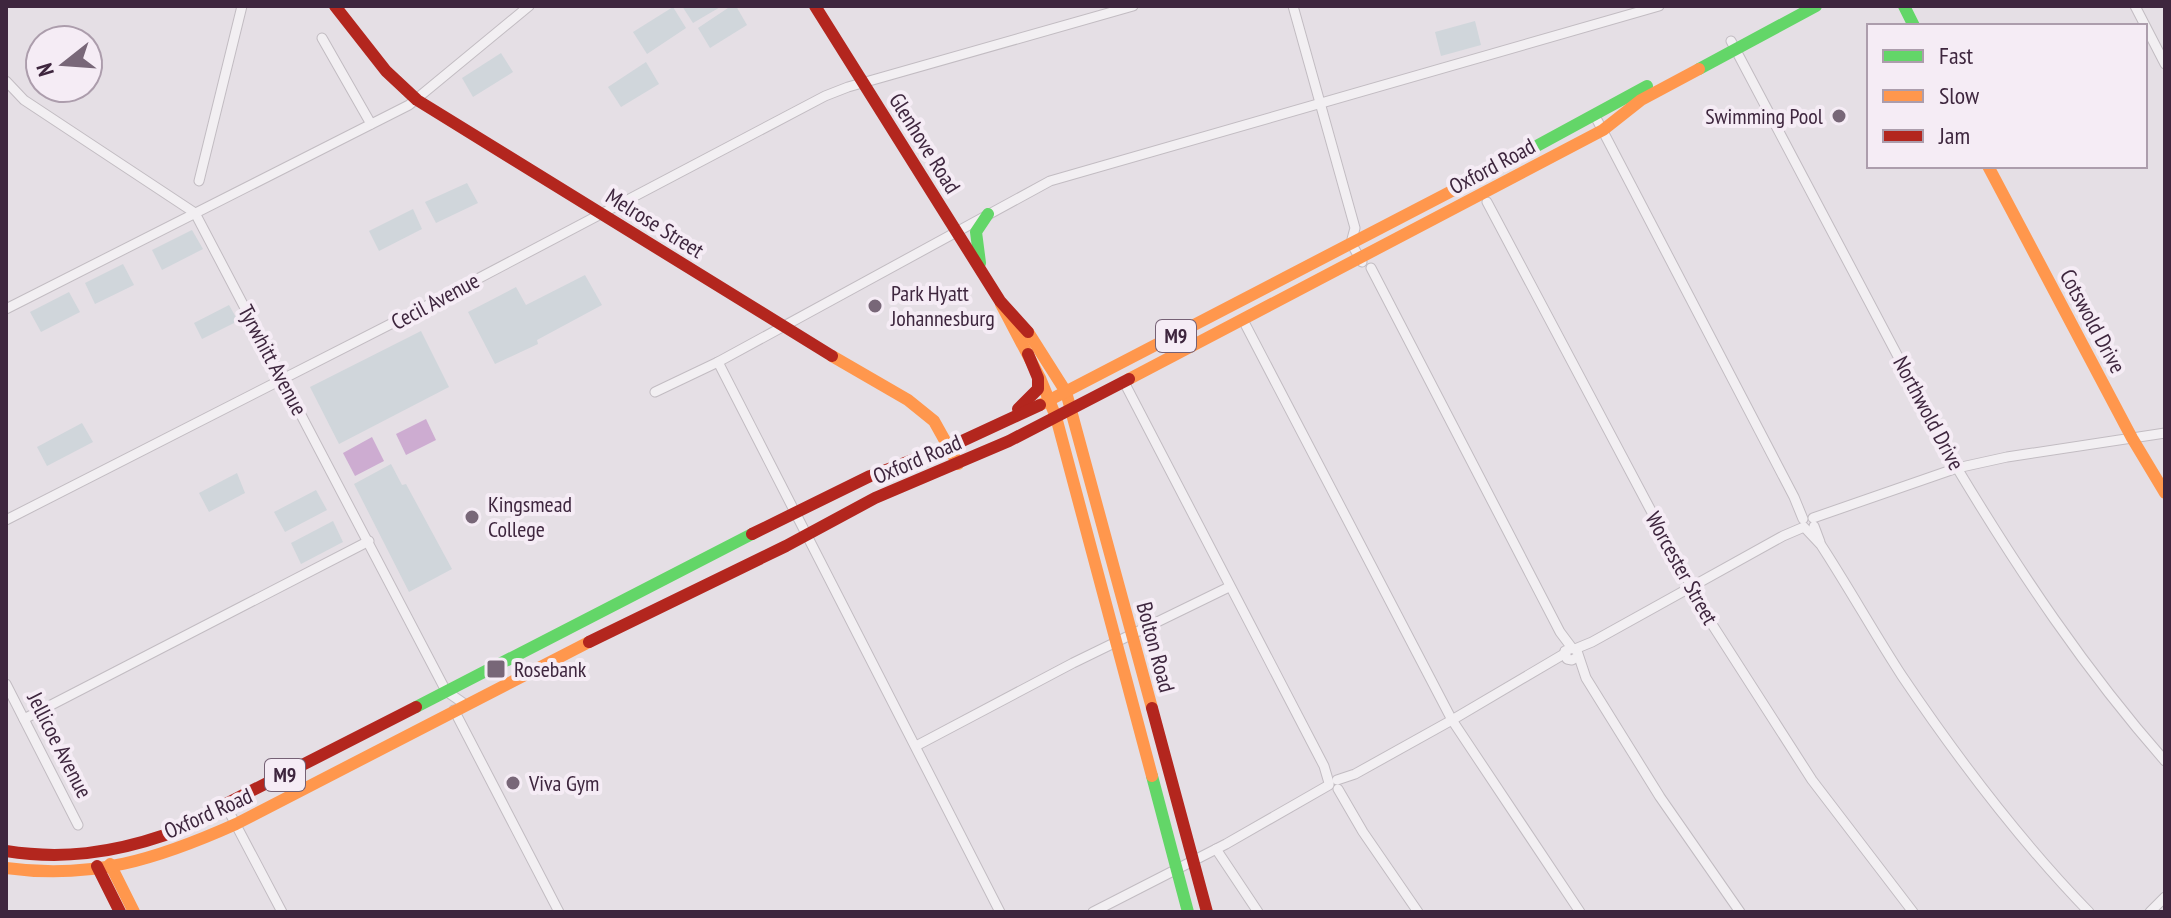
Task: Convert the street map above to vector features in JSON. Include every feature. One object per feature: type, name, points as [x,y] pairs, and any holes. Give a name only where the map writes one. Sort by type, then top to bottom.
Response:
[{"type":"main road","name":"Melrose Street","points":[[335,6],[386,71],[417,100],[782,327],[908,400],[934,421],[958,464]]},
{"type":"main road","name":"Glenhove Road","points":[[815,6],[1000,301],[1031,335],[1066,392]]},
{"type":"main road","name":"Oxford Road","points":[[6,868],[63,874],[105,870],[180,848],[236,824],[607,632],[875,498],[958,464],[1056,417],[1484,196],[1603,130],[1641,100],[1797,6]]},
{"type":"main road","name":"Oxford Road","points":[[6,851],[58,856],[101,852],[162,838],[731,544],[870,476],[950,446],[1051,400],[1351,243],[1360,232],[1469,182],[1733,44],[1816,6]]},
{"type":"main road","points":[[1904,6],[1913,24]]},
{"type":"main road","name":"Cotswold Drive","points":[[1989,168],[2132,438],[2165,493]]},
{"type":"main road","points":[[986,279],[976,237],[979,226],[988,214]]},
{"type":"main road","name":"Glenhove Road","points":[[1000,301],[1002,312],[1051,400]]},
{"type":"main road","points":[[998,424],[1030,400],[1038,389],[1038,378],[1028,354]]},
{"type":"main road","name":"Bolton Road","points":[[1066,392],[1207,912]]},
{"type":"main road","name":"Bolton Road","points":[[1051,400],[1118,641],[1188,912]]},
{"type":"main road","points":[[101,852],[120,912]]},
{"type":"main road","points":[[105,870],[134,912]]},
{"type":"street","points":[[199,181],[242,6]]},
{"type":"street","points":[[6,309],[417,100],[529,6]]},
{"type":"street","name":"Cecil Avenue","points":[[6,520],[284,379],[813,101],[863,83],[1133,6]]},
{"type":"street","points":[[1293,6],[1360,232],[1373,252],[1371,268]]},
{"type":"street","points":[[655,392],[718,362],[1050,181],[1659,6]]},
{"type":"street","points":[[2135,6],[2144,24]]},
{"type":"street","points":[[2147,29],[2165,64]]},
{"type":"street","points":[[322,38],[371,124]]},
{"type":"street","name":"Northwold Drive","points":[[1733,44],[1957,468],[2059,627],[2112,699],[2165,761]]},
{"type":"street","name":"Tyrwhitt Avenue","points":[[6,81],[18,95],[195,213],[446,691],[460,708],[559,912]]},
{"type":"street","points":[[8,100],[18,95]]},
{"type":"street","points":[[1595,116],[1794,497],[1902,676],[2012,824],[2089,912]]},
{"type":"street","points":[[1481,176],[1484,196]]},
{"type":"street","points":[[1469,182],[1484,196]]},
{"type":"street","name":"Worcester Street","points":[[1484,196],[1690,587],[1805,770],[1913,912]]},
{"type":"street","points":[[1351,243],[1359,260],[1371,268],[1571,654],[1660,797],[1740,912]]},
{"type":"street","points":[[1243,320],[1452,720],[1580,912]]},
{"type":"street","points":[[718,362],[1000,912]]},
{"type":"street","points":[[1124,382],[1334,785],[1418,912]]},
{"type":"street","points":[[1093,912],[1355,774],[1808,522],[1957,468],[2007,457],[2165,433]]},
{"type":"street","points":[[24,719],[369,541]]},
{"type":"street","points":[[916,746],[1229,587]]},
{"type":"street","name":"Jellicoe Avenue","points":[[6,684],[78,825]]},
{"type":"street","points":[[226,806],[282,912]]},
{"type":"street","points":[[1216,849],[1258,912]]},
{"type":"street","points":[[2150,912],[2165,897]]},
{"type":"shaded area","points":[[682,6],[722,6],[693,23]]},
{"type":"shaded area","points":[[731,6],[736,6],[747,25],[710,48],[698,28]]},
{"type":"shaded area","points":[[673,7],[686,28],[647,54],[633,32]]},
{"type":"shaded area","points":[[1475,21],[1481,45],[1441,56],[1435,32]]},
{"type":"shaded area","points":[[501,53],[513,72],[473,97],[462,78]]},
{"type":"shaded area","points":[[646,62],[659,84],[621,107],[608,87]]},
{"type":"shaded area","points":[[467,183],[478,203],[436,223],[425,202]]},
{"type":"shaded area","points":[[413,209],[422,229],[379,251],[369,231]]},
{"type":"shaded area","points":[[192,230],[203,249],[162,270],[152,250]]},
{"type":"shaded area","points":[[123,264],[134,285],[95,304],[85,283]]},
{"type":"shaded area","points":[[585,275],[602,305],[537,340],[538,344],[495,364],[468,312],[516,287],[526,305]]},
{"type":"shaded area","points":[[69,292],[80,312],[41,332],[30,312]]},
{"type":"shaded area","points":[[229,305],[238,321],[202,339],[194,323]]},
{"type":"shaded area","points":[[421,331],[449,387],[339,444],[310,387]]},
{"type":"shaded area","points":[[426,419],[436,440],[406,455],[396,434]]},
{"type":"shaded area","points":[[82,423],[93,442],[47,466],[37,447]]},
{"type":"shaded area","points":[[372,437],[384,461],[355,476],[343,453]]},
{"type":"shaded area","points":[[391,464],[402,485],[406,484],[452,569],[409,592],[354,484]]},
{"type":"shaded area","points":[[237,473],[245,493],[209,512],[199,493]]},
{"type":"shaded area","points":[[316,490],[327,510],[285,532],[274,512]]},
{"type":"shaded area","points":[[333,521],[343,542],[301,564],[291,543]]},
{"type":"traffic: fast","points":[[1699,69],[1816,6]]},
{"type":"traffic: fast","points":[[1904,6],[1913,24]]},
{"type":"traffic: fast","points":[[1498,167],[1647,86]]},
{"type":"traffic: fast","points":[[980,263],[976,232],[988,214]]},
{"type":"traffic: fast","points":[[416,707],[752,534]]},
{"type":"traffic: fast","points":[[1152,776],[1188,912]]},
{"type":"traffic: slow","points":[[1129,379],[1603,130],[1641,100],[1699,69]]},
{"type":"traffic: slow","points":[[1040,405],[1498,167]]},
{"type":"traffic: slow","points":[[1989,168],[2132,438],[2165,493]]},
{"type":"traffic: slow","points":[[1001,304],[1040,378],[1056,417],[1152,776]]},
{"type":"traffic: slow","points":[[1028,332],[1066,392],[1152,708]]},
{"type":"traffic: slow","points":[[832,356],[908,400],[934,421],[958,464]]},
{"type":"traffic: slow","points":[[6,868],[37,871],[96,869],[179,847],[236,824],[589,642]]},
{"type":"traffic: slow","points":[[110,864],[134,912]]},
{"type":"traffic: jam","points":[[335,6],[386,71],[417,100],[832,356]]},
{"type":"traffic: jam","points":[[815,6],[1000,301],[1028,332]]},
{"type":"traffic: jam","points":[[1018,409],[1038,389],[1038,378],[1028,354]]},
{"type":"traffic: jam","points":[[589,642],[786,546],[875,498],[1009,441],[1129,379]]},
{"type":"traffic: jam","points":[[752,534],[870,476],[960,442],[1040,405]]},
{"type":"traffic: jam","points":[[6,851],[47,855],[87,853],[165,835],[416,707]]},
{"type":"traffic: jam","points":[[1152,708],[1207,912]]},
{"type":"traffic: jam","points":[[97,866],[120,912]]},
{"type":"place","name":"Swimming Pool","points":[[1839,116]]},
{"type":"place","name":"Park Hyatt Johannesburg","points":[[875,306]]},
{"type":"place","name":"Kingsmead College","points":[[472,517]]},
{"type":"place","name":"Rosebank","points":[[496,669]]},
{"type":"place","name":"Viva Gym","points":[[513,783]]}]
